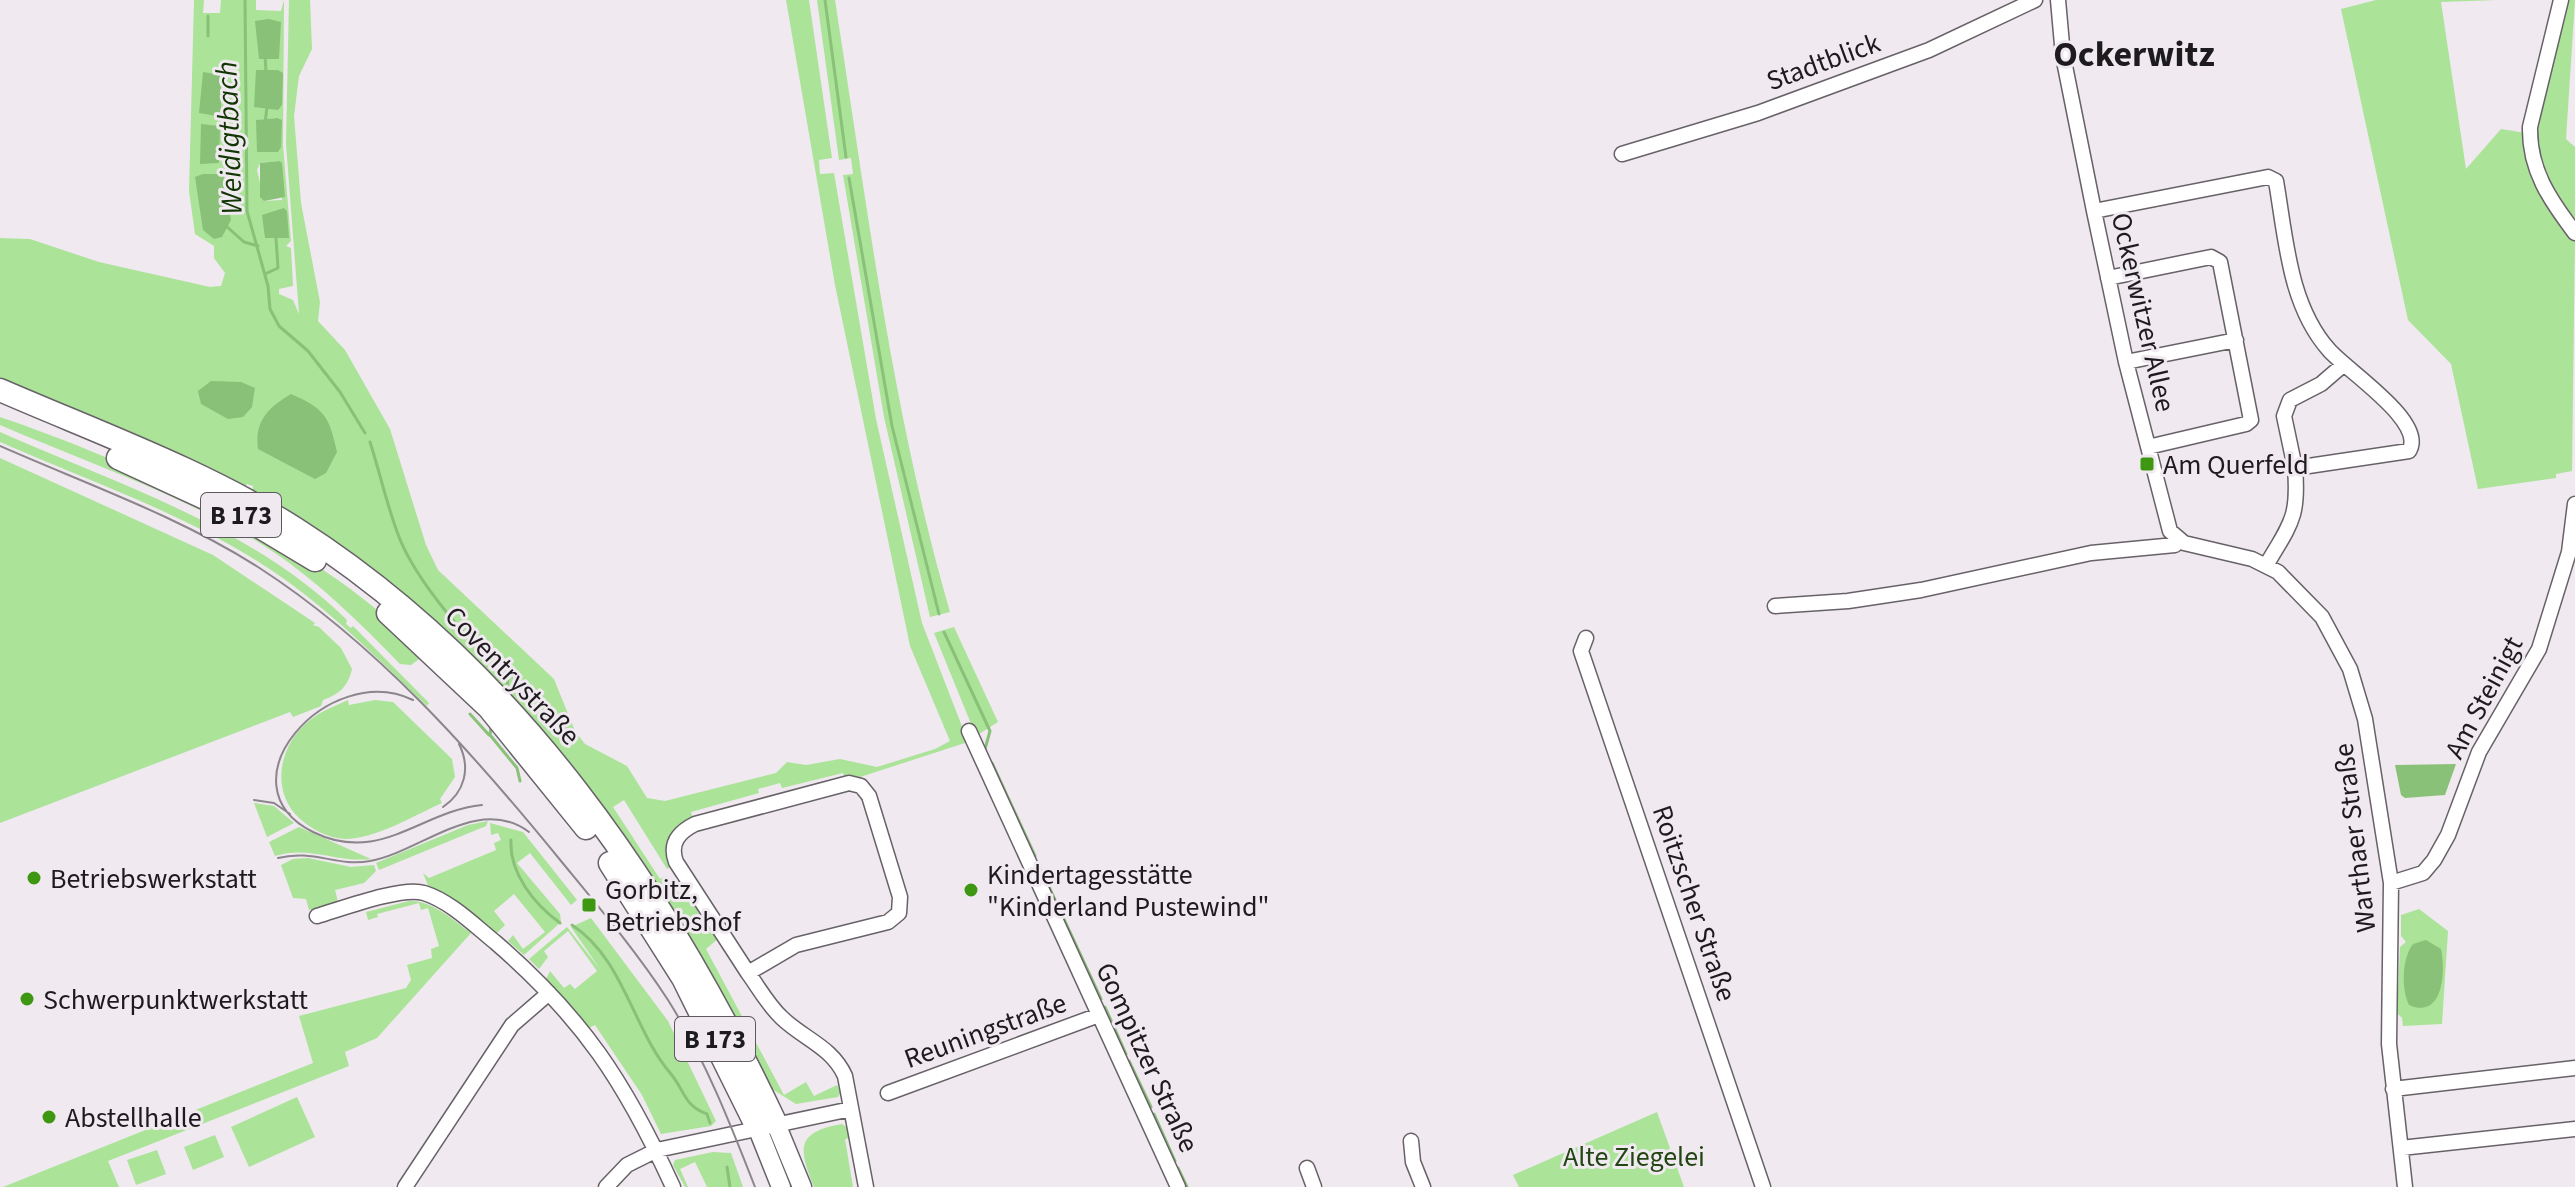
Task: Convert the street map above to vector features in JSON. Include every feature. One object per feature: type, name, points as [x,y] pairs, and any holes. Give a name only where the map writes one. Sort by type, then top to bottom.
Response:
[{"type":"highway","name":"Coventrystraße","points":[[2,394],[167,463],[294,527],[386,592],[442,639],[548,752],[614,841],[696,968],[767,1126]]},
{"type":"main road","name":"Coventrystraße","points":[[767,1126],[781,1187]]},
{"type":"main road","name":"Coventrystraße","points":[[767,1126],[802,1187]]},
{"type":"street","name":"Stadtblick","points":[[1622,154],[1758,113],[1929,50],[2035,0]]},
{"type":"street","name":"Ockerwitzer Allee","points":[[2058,0],[2063,56],[2126,362],[2166,521],[2178,541]]},
{"type":"street","points":[[2561,0],[2530,127],[2530,148],[2544,190],[2575,233]]},
{"type":"street","points":[[2094,211],[2268,177],[2276,181],[2303,315],[2343,365],[2398,412],[2408,428],[2412,449],[2295,468]]},
{"type":"street","points":[[2108,278],[2216,257],[2236,340],[2251,420],[2148,447]]},
{"type":"street","points":[[2126,362],[2236,340]]},
{"type":"street","points":[[1775,606],[1848,601],[1921,590],[2091,553],[2175,545],[2178,541],[2267,564],[2295,516],[2298,504],[2295,468],[2284,416],[2290,400],[2321,384],[2343,365]]},
{"type":"street","name":"Am Steinigt","points":[[2391,883],[2423,873],[2434,860],[2479,752],[2539,649],[2569,552],[2575,504]]},
{"type":"street","name":"Warthaer Straße","points":[[2267,564],[2311,602],[2350,669],[2365,719],[2391,883],[2393,931],[2389,1019],[2393,1089],[2405,1187]]},
{"type":"street","name":"Roitzscher Straße","points":[[1586,638],[1581,651],[1763,1187]]},
{"type":"street","name":"Gompitzer Straße","points":[[969,731],[1178,1187]]},
{"type":"street","points":[[748,973],[782,950],[888,922],[899,913],[900,897],[869,796],[861,786],[849,783],[695,824],[681,832],[675,841],[676,862],[748,973],[784,1020],[831,1052],[839,1062],[866,1187]]},
{"type":"street","points":[[317,916],[413,892],[424,893],[472,923],[549,993],[594,1042],[657,1150],[673,1187]]},
{"type":"street","points":[[405,1187],[512,1025],[549,993]]},
{"type":"street","name":"Reuningstraße","points":[[888,1093],[1099,1015]]},
{"type":"street","points":[[2393,1089],[2575,1068]]},
{"type":"street","points":[[606,1187],[627,1165],[657,1150],[851,1109]]},
{"type":"street","points":[[2401,1148],[2575,1129]]},
{"type":"street","points":[[1411,1141],[1413,1162],[1423,1187]]},
{"type":"street","points":[[1307,1168],[1314,1187]]},
{"type":"green space","points":[[194,0],[204,0],[203,13],[220,13],[221,0],[256,0],[256,10],[281,11],[284,0],[283,145],[291,241],[286,246],[291,248],[293,286],[279,289],[279,294],[293,300],[299,314],[286,144],[289,0],[310,0],[312,49],[299,76],[294,116],[301,203],[320,302],[318,321],[345,350],[390,429],[426,545],[438,570],[554,679],[575,731],[585,744],[627,766],[647,798],[665,801],[776,773],[787,762],[806,765],[840,759],[877,767],[935,749],[950,741],[910,646],[835,285],[786,0],[809,0],[832,158],[819,160],[820,174],[834,173],[876,419],[922,623],[968,742],[854,779],[845,780],[843,773],[782,788],[780,783],[758,789],[759,793],[691,812],[693,820],[686,823],[673,865],[667,869],[624,800],[613,807],[660,879],[665,876],[682,897],[693,898],[705,931],[713,927],[719,938],[706,949],[784,1095],[806,1082],[814,1096],[837,1085],[841,1092],[838,1097],[796,1104],[764,1084],[741,1036],[481,670],[484,666],[473,657],[470,659],[252,495],[253,486],[247,484],[242,491],[0,377],[0,238],[30,239],[99,262],[210,287],[221,286],[225,273],[214,258],[214,246],[195,234],[189,191]],"holes":[[[277,118],[278,152],[257,152],[257,120]],[[279,161],[282,200],[264,201],[257,170],[260,163]]]},
{"type":"green space","points":[[817,0],[835,0],[897,385],[912,461],[950,612],[930,617],[884,417],[843,175],[853,174],[851,158],[839,160]]},
{"type":"green space","points":[[2376,0],[2497,0],[2441,2],[2466,169],[2501,129],[2526,133],[2575,238],[2572,471],[2556,474],[2556,478],[2478,489],[2451,364],[2408,320],[2341,9]]},
{"type":"green space","points":[[2565,0],[2575,0],[2566,139],[2575,147],[2575,227],[2546,188],[2534,134]]},
{"type":"green space","points":[[0,417],[167,484],[285,546],[339,581],[386,618],[423,656],[411,665],[400,664],[323,590],[290,563],[241,532],[139,482],[0,425]]},
{"type":"green space","points":[[0,432],[183,511],[270,559],[310,587],[347,620],[346,624],[351,628],[353,626],[429,703],[427,706],[332,617],[240,550],[139,500],[0,442]]},
{"type":"green space","points":[[0,458],[213,555],[315,623],[313,625],[341,648],[352,669],[346,685],[323,700],[321,706],[293,717],[290,712],[0,823]]},
{"type":"green space","points":[[954,627],[998,722],[976,736],[934,633]]},
{"type":"green space","points":[[348,700],[349,705],[375,700],[393,702],[452,759],[455,777],[440,799],[442,803],[394,826],[356,838],[326,835],[299,818],[284,794],[282,768],[285,755],[291,742],[309,721]]},
{"type":"green space","points":[[254,803],[274,806],[294,823],[267,837]]},
{"type":"green space","points":[[488,821],[486,826],[379,870],[376,863],[468,825]]},
{"type":"green space","points":[[490,823],[523,832],[577,900],[571,905],[530,853],[517,863],[560,914],[561,922],[524,955],[508,941],[513,935],[523,949],[545,932],[514,894],[494,911],[505,925],[496,934],[429,888],[423,873],[429,878],[496,850],[494,843],[501,840],[498,833],[491,835]]},
{"type":"green space","points":[[299,827],[371,859],[346,859],[300,852],[275,856],[269,842]]},
{"type":"green space","points":[[308,858],[351,867],[374,865],[376,871],[364,883],[335,890],[338,902],[309,910],[306,899],[293,898],[281,865],[293,859]]},
{"type":"green space","points":[[409,901],[418,902],[434,907],[471,933],[377,1038],[345,1052],[349,1066],[108,1161],[119,1187],[3,1187],[313,1063],[299,1016],[406,988],[411,980],[407,965],[432,958],[431,949],[439,946],[428,908],[421,910],[419,903],[377,914],[378,917],[368,920],[366,912]]},
{"type":"green space","points":[[2419,909],[2448,931],[2442,1024],[2403,1026],[2402,1018],[2397,1013],[2400,947],[2406,942],[2401,936],[2401,915]]},
{"type":"green space","points":[[591,918],[668,1021],[716,1121],[711,1126],[661,1134],[642,1095],[595,1025],[589,1028],[545,981],[550,971],[564,988],[570,984],[575,989],[597,971],[568,931],[544,951],[548,957],[539,969],[529,959],[567,927],[600,969],[571,927]]},
{"type":"green space","points":[[297,1097],[315,1137],[249,1167],[231,1127]]},
{"type":"green space","name":"Alte Ziegelei","points":[[1657,1112],[1684,1187],[1519,1187],[1513,1175]]},
{"type":"green space","points":[[842,1124],[848,1128],[850,1138],[845,1139],[853,1187],[814,1187],[805,1162],[805,1144],[816,1132]]},
{"type":"green space","points":[[215,1135],[224,1157],[193,1170],[184,1147]]},
{"type":"green space","points":[[157,1150],[166,1174],[136,1185],[127,1160]]},
{"type":"green space","points":[[713,1152],[731,1153],[743,1187],[707,1187],[695,1162],[680,1169],[688,1187],[685,1187],[673,1165],[675,1160]]},
{"type":"shaded area","points":[[269,19],[281,22],[279,59],[259,59],[255,21]]},
{"type":"shaded area","points":[[256,70],[278,70],[283,73],[282,105],[278,110],[254,107]]},
{"type":"shaded area","points":[[203,72],[221,75],[221,112],[217,116],[199,113]]},
{"type":"shaded area","points":[[256,120],[282,120],[281,147],[278,152],[257,152]]},
{"type":"shaded area","points":[[201,124],[220,126],[219,163],[200,164]]},
{"type":"shaded area","points":[[260,163],[282,163],[285,197],[264,201],[260,197]]},
{"type":"shaded area","points":[[223,174],[231,220],[222,237],[214,239],[203,230],[195,177]]},
{"type":"shaded area","points":[[284,208],[287,211],[289,238],[265,238],[262,215]]},
{"type":"shaded area","points":[[211,381],[241,382],[255,388],[252,407],[243,417],[228,419],[201,404],[198,391]]},
{"type":"shaded area","points":[[291,394],[324,415],[334,440],[337,452],[326,473],[315,479],[258,449],[258,430],[265,416]]},
{"type":"shaded area","points":[[2456,764],[2445,795],[2405,798],[2401,795],[2395,765]]},
{"type":"shaded area","points":[[2426,940],[2441,949],[2443,970],[2440,991],[2435,1000],[2429,1006],[2420,1008],[2409,1005],[2404,974],[2409,950],[2413,944]]},
{"type":"waterway","name":"Weidigtbach","points":[[245,0],[247,211],[268,286],[270,309],[279,326],[308,351],[340,392],[365,433]]},
{"type":"waterway","points":[[825,0],[846,157]]},
{"type":"waterway","points":[[208,16],[208,36]]},
{"type":"waterway","points":[[265,56],[266,72]]},
{"type":"waterway","points":[[265,123],[267,107]]},
{"type":"waterway","points":[[849,178],[892,426],[939,614]]},
{"type":"waterway","points":[[225,225],[244,242],[258,246]]},
{"type":"waterway","points":[[265,274],[278,268],[276,238]]},
{"type":"waterway","name":"Weidigtbach","points":[[370,442],[407,555],[446,612],[508,678],[506,693]]},
{"type":"waterway","points":[[944,632],[990,731],[985,749]]},
{"type":"waterway","points":[[470,714],[489,735]]},
{"type":"waterway","name":"Weidigtbach","points":[[491,727],[490,735],[517,768],[520,781]]},
{"type":"waterway","points":[[992,763],[1035,856]]},
{"type":"waterway","name":"Weidigtbach","points":[[511,840],[514,864],[525,887],[541,907],[560,923]]},
{"type":"waterway","points":[[1043,874],[1101,999]]},
{"type":"waterway","name":"Weidigtbach","points":[[572,925],[590,939],[604,956],[658,1056],[689,1102],[707,1114],[710,1123]]},
{"type":"waterway","points":[[1105,1007],[1126,1054]]},
{"type":"waterway","points":[[1129,1061],[1151,1107]]},
{"type":"waterway","points":[[1154,1114],[1175,1161]]},
{"type":"waterway","name":"Weidigtbach","points":[[727,1167],[730,1187]]},
{"type":"waterway","points":[[1178,1168],[1187,1187]]},
{"type":"tram line","points":[[0,446],[164,516],[258,567],[343,630],[421,702],[528,820],[656,982],[705,1068],[755,1187]]},
{"type":"tram line","points":[[413,700],[381,692],[348,697],[319,711],[296,733],[280,758],[276,785],[286,811],[313,832],[337,841],[359,843],[380,840],[439,816],[482,805]]},
{"type":"tram line","points":[[443,807],[456,794],[464,779],[465,762],[459,744]]},
{"type":"tram line","points":[[254,800],[274,803],[290,814]]},
{"type":"tram line","points":[[278,858],[302,856],[347,862],[370,861],[389,856],[450,829],[490,819],[510,822],[529,832]]},
{"type":"place","name":"Am Querfeld","points":[[2147,464]]},
{"type":"place","name":"Betriebswerkstatt","points":[[34,878]]},
{"type":"place","name":"Kindertagesstätte \"Kinderland Pustewind\"","points":[[971,890]]},
{"type":"place","name":"Gorbitz, Betriebshof","points":[[589,905]]},
{"type":"place","name":"Schwerpunktwerkstatt","points":[[27,999]]},
{"type":"place","name":"Abstellhalle","points":[[49,1117]]},
{"type":"district","name":"Ockerwitz","points":[[2134,53]]}]
